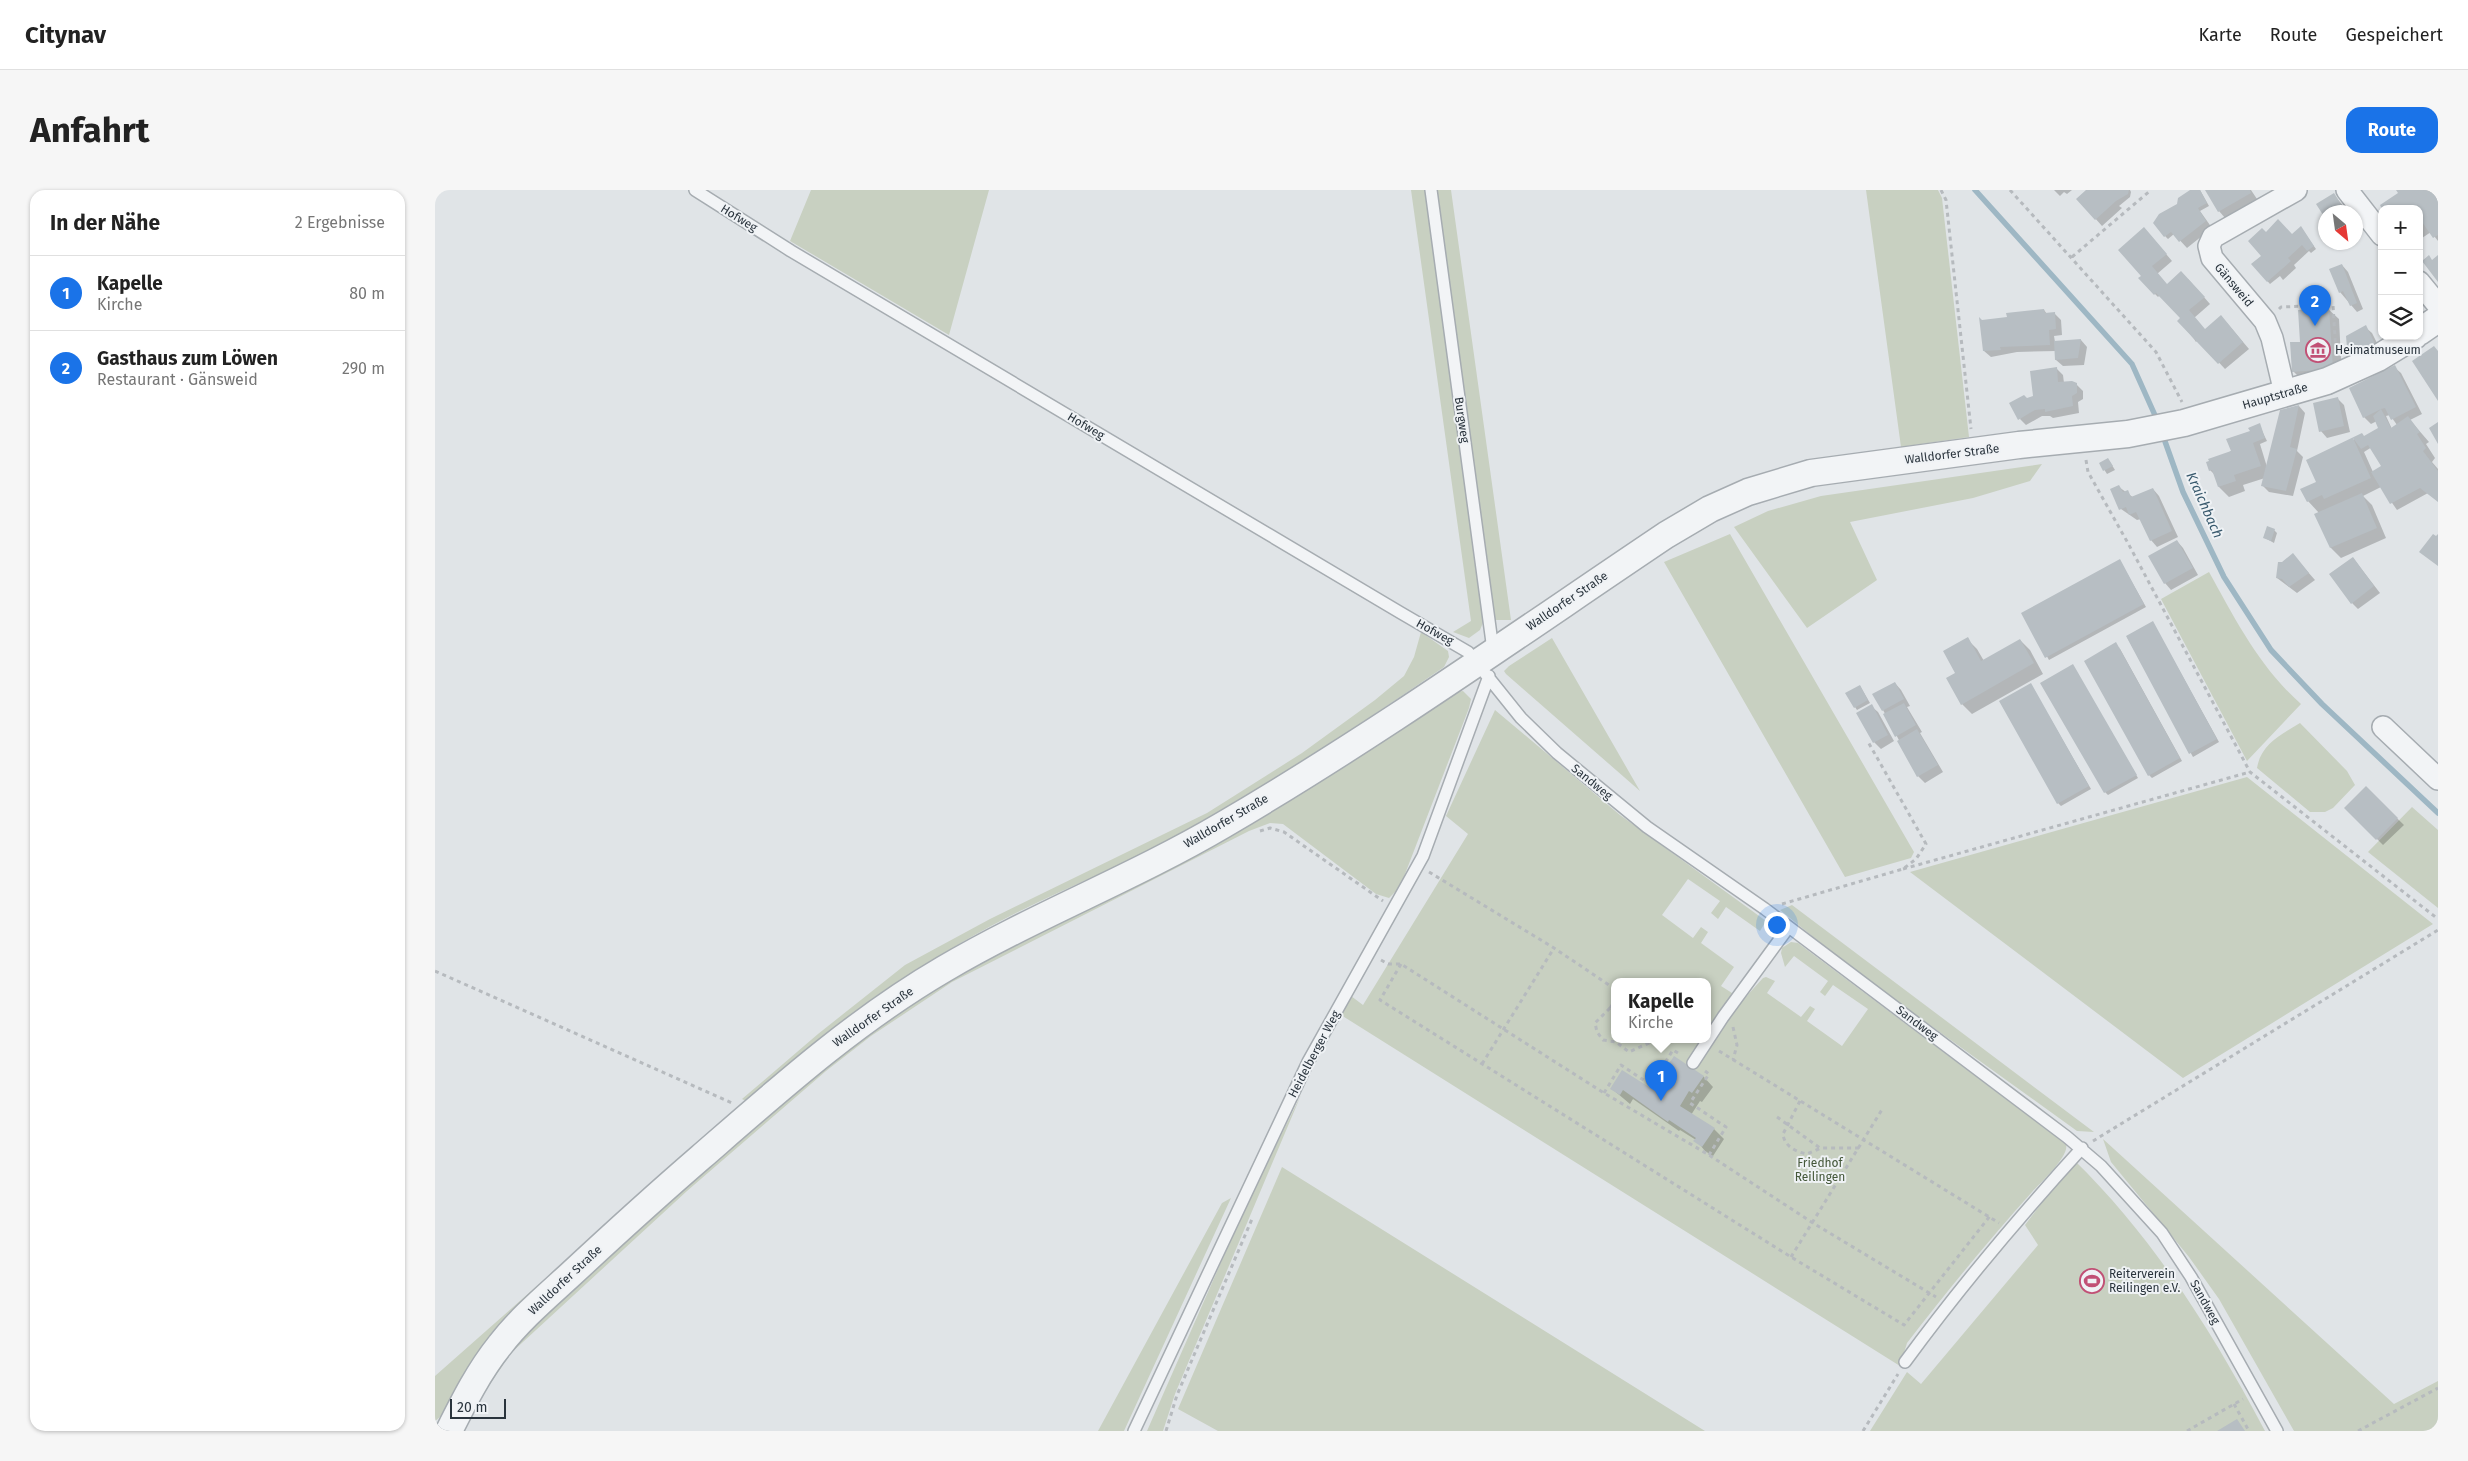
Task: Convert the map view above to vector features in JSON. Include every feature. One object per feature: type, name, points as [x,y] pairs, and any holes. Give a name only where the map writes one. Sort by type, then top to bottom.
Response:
[{"type":"street","name":"Gänsweid","points":[[2285,393],[2268,329],[2212,258],[2209,246],[2213,237],[2296,190]]},
{"type":"street","points":[[2347,190],[2378,230]]},
{"type":"street","points":[[2423,287],[2438,305]]},
{"type":"street","points":[[2423,329],[2438,319]]},
{"type":"street","name":"Hauptstraße","points":[[2128,434],[2184,414],[2285,393],[2339,376],[2377,358],[2407,340]]},
{"type":"street","name":"Walldorfer Straße","points":[[449,1431],[462,1404],[494,1353],[530,1312],[642,1208],[751,1114],[826,1051],[885,1007],[940,971],[1003,936],[1220,826],[1297,780],[1486,663],[1666,535],[1710,509],[1748,492],[1811,473],[2019,445],[2084,440],[2128,434]]},
{"type":"street","points":[[2383,727],[2438,779]]},
{"type":"lane","name":"Hofweg","points":[[695,190],[800,256],[1383,603],[1461,646],[1486,663]]},
{"type":"lane","name":"Burgweg","points":[[1431,190],[1486,663]]},
{"type":"lane","name":"Heidelberger Weg","points":[[1134,1431],[1304,1070],[1423,856],[1486,663]]},
{"type":"lane","name":"Sandweg","points":[[1486,663],[1521,718],[1585,777],[1647,826],[1765,909],[2082,1148],[2132,1198],[2162,1234],[2191,1277],[2277,1431]]},
{"type":"lane","points":[[1711,1035],[1788,928]]},
{"type":"lane","points":[[1693,1062],[1705,1043]]},
{"type":"lane","points":[[1905,1362],[1946,1306],[2004,1234],[2082,1148]]},
{"type":"path","points":[[1941,190],[1946,200],[1973,452]]},
{"type":"path","points":[[2010,190],[2156,352],[2184,414]]},
{"type":"path","points":[[2072,257],[2151,190]]},
{"type":"path","points":[[2268,329],[2281,307],[2333,305],[2336,364],[2339,376]]},
{"type":"path","points":[[2084,440],[2088,472],[2129,545],[2249,772],[2438,919]]},
{"type":"path","points":[[1867,740],[1925,844],[1916,859],[1903,869]]},
{"type":"path","points":[[1765,909],[2249,772]]},
{"type":"path","points":[[1255,833],[1270,828],[1284,832],[1394,908]]},
{"type":"path","points":[[1440,878],[1611,985]]},
{"type":"path","points":[[2082,1148],[2438,930]]},
{"type":"path","points":[[1482,1064],[1554,948]]},
{"type":"path","points":[[1388,964],[1401,964],[1604,1093],[1709,1155],[1813,1223],[1930,1292],[1940,1300]]},
{"type":"path","points":[[1401,964],[1380,1000],[1791,1257],[1904,1325],[1990,1216]]},
{"type":"path","points":[[435,971],[731,1102],[751,1114]]},
{"type":"path","points":[[1611,1008],[1595,1023],[1597,1032],[1603,1040],[1611,1041]]},
{"type":"path","points":[[1618,1043],[1629,1052],[1649,1043]]},
{"type":"path","points":[[1708,1043],[2002,1225]]},
{"type":"path","points":[[1604,1093],[1621,1065],[1651,1085],[1673,1050],[1709,1074],[1690,1103],[1726,1127],[1709,1155]]},
{"type":"path","points":[[1800,1101],[1783,1134],[1784,1139],[1795,1150],[1807,1154],[1821,1148],[1846,1150],[1860,1147]]},
{"type":"path","points":[[1791,1257],[1883,1108]]},
{"type":"path","points":[[1777,1117],[1788,1124],[1790,1128],[1821,1148]]},
{"type":"path","points":[[1166,1431],[1177,1395],[1256,1211]]},
{"type":"path","points":[[1863,1431],[1905,1362]]},
{"type":"path","points":[[2358,1431],[2438,1388]]},
{"type":"path","points":[[2187,1431],[2239,1401]]},
{"type":"path","points":[[2234,1404],[2249,1431]]},
{"type":"green space","points":[[811,190],[989,190],[949,335],[790,241]]},
{"type":"green space","points":[[1411,190],[1451,190],[1511,620],[1484,620],[1480,630],[1469,638],[1453,632],[1471,621]]},
{"type":"green space","points":[[1866,190],[1938,190],[1942,198],[1969,437],[1901,447]]},
{"type":"green space","points":[[2042,464],[2030,481],[1973,498],[1850,522],[1877,580],[1807,628],[1734,527],[1768,511],[1821,496]]},
{"type":"green space","points":[[1730,534],[1914,852],[1911,858],[1845,877],[1664,562]]},
{"type":"green space","points":[[2209,572],[2249,642],[2273,675],[2301,704],[2247,761],[2161,599]]},
{"type":"green space","points":[[1421,632],[1448,651],[1449,657],[1444,667],[1316,752],[1218,812],[1143,853],[1014,914],[935,958],[837,1027],[762,1086],[746,1101],[742,1099],[818,1034],[905,965],[990,919],[1207,813],[1302,753],[1375,700],[1404,676],[1414,657]]},
{"type":"green space","points":[[1552,638],[1640,791],[1504,671]]},
{"type":"green space","points":[[1463,691],[1471,699],[1469,708],[1400,887],[1389,898],[1376,894],[1283,824],[1270,823],[1249,831],[952,982],[871,1036],[826,1071],[687,1191],[511,1353],[480,1399],[463,1431],[486,1385],[525,1331],[745,1133],[855,1043],[937,985],[1265,814],[1358,758],[1456,692]]},
{"type":"green space","name":"Friedhof Reilingen","points":[[1495,710],[1620,815],[1766,921],[1760,931],[1726,907],[1718,919],[1711,913],[1720,901],[1688,879],[1662,915],[1693,938],[1701,927],[1708,932],[1701,943],[1734,967],[1721,986],[1743,1000],[1763,978],[1766,977],[1775,981],[1767,993],[1801,1017],[1810,1006],[1815,1009],[1807,1021],[1842,1046],[1868,1009],[1833,985],[1825,996],[1820,992],[1828,981],[1794,956],[1785,967],[1781,953],[1782,948],[1791,942],[1798,943],[2066,1144],[2064,1155],[2059,1162],[1984,1248],[1907,1343],[1900,1366],[1341,1015],[1351,996],[1363,1005],[1468,834],[1446,816]]},
{"type":"green space","points":[[2300,723],[2347,771],[2355,785],[2333,808],[2325,812],[2310,812],[2257,768],[2267,746]]},
{"type":"green space","points":[[2247,777],[2433,924],[2183,1078],[1910,872]]},
{"type":"green space","points":[[2412,807],[2438,830],[2438,908],[2368,852]]},
{"type":"green space","points":[[1792,905],[2094,1132],[2077,1131],[1859,974],[1780,910]]},
{"type":"green space","points":[[1301,1095],[1175,1394],[1163,1431],[1147,1431],[1244,1210]]},
{"type":"green space","points":[[2103,1139],[2394,1404],[2438,1381],[2438,1431],[2294,1431],[2219,1299],[2189,1257],[2111,1162]]},
{"type":"green space","name":"Reiterverein Reilingen e.V.","points":[[2074,1160],[2130,1221],[2180,1288],[2224,1358],[2265,1431],[1870,1431],[1907,1372],[1921,1384],[2038,1245],[2025,1225]]},
{"type":"green space","points":[[1282,1167],[1705,1431],[1218,1431],[1178,1409]]},
{"type":"green space","points":[[1231,1198],[1124,1431],[1098,1431],[1222,1203]]},
{"type":"green space","points":[[539,1284],[481,1352],[464,1376],[443,1413],[435,1421],[435,1376]]},
{"type":"building","points":[[2086,190],[2129,190],[2128,194],[2116,201],[2095,220],[2076,199]]},
{"type":"building","points":[[2190,190],[2200,190],[2207,203],[2198,208],[2206,221],[2179,242],[2171,232],[2164,237],[2153,223],[2159,214],[2177,204],[2178,198]]},
{"type":"building","points":[[2205,190],[2250,190],[2251,193],[2218,212]]},
{"type":"building","points":[[2396,190],[2438,190],[2438,235],[2433,238],[2423,223],[2423,205],[2380,205],[2398,193]]},
{"type":"building","points":[[2334,193],[2342,205],[2318,205],[2318,207],[2316,204]]},
{"type":"building","points":[[2278,219],[2292,234],[2301,226],[2314,246],[2307,251],[2302,245],[2288,258],[2291,261],[2267,282],[2251,264],[2261,256],[2248,241],[2262,228],[2266,232]]},
{"type":"building","points":[[2144,227],[2167,254],[2152,266],[2167,284],[2181,271],[2205,297],[2189,310],[2205,329],[2221,315],[2243,342],[2218,364],[2177,321],[2180,318],[2156,293],[2154,295],[2138,278],[2141,276],[2118,250]]},
{"type":"building","points":[[2429,255],[2432,260],[2438,255],[2438,282],[2423,262]]},
{"type":"building","points":[[2342,264],[2357,303],[2350,306],[2343,291],[2339,293],[2329,269]]},
{"type":"building","points":[[2329,307],[2333,369],[2292,372],[2290,342],[2300,342],[2298,310]]},
{"type":"building","points":[[2044,309],[2045,313],[2055,312],[2056,329],[2049,330],[2050,345],[2000,347],[2001,350],[1983,351],[1979,317],[1982,320],[2007,317],[2006,313]]},
{"type":"building","points":[[2366,325],[2375,344],[2348,359],[2346,336]]},
{"type":"building","points":[[2081,339],[2078,358],[2055,360],[2054,341]]},
{"type":"building","points":[[2434,346],[2438,351],[2438,401],[2412,361]]},
{"type":"building","points":[[2395,365],[2416,407],[2391,420],[2385,408],[2363,418],[2349,388]]},
{"type":"building","points":[[2057,367],[2058,382],[2072,381],[2077,383],[2077,393],[2072,396],[2073,406],[2045,412],[2045,409],[2035,410],[2018,420],[2009,403],[2024,395],[2027,398],[2033,396],[2030,371]]},
{"type":"building","points":[[2338,397],[2344,426],[2319,432],[2313,403]]},
{"type":"building","points":[[2299,405],[2290,447],[2297,449],[2286,491],[2261,486],[2280,410]]},
{"type":"building","points":[[2381,409],[2391,428],[2408,416],[2420,432],[2417,434],[2426,448],[2423,451],[2438,471],[2438,502],[2420,488],[2390,504],[2371,472],[2381,466],[2368,445],[2361,449],[2353,438],[2371,478],[2324,499],[2322,495],[2307,502],[2300,489],[2316,482],[2306,460],[2362,433],[2364,436],[2378,428],[2373,416]]},
{"type":"building","points":[[2438,422],[2438,444],[2429,428]]},
{"type":"building","points":[[2260,423],[2265,438],[2253,443],[2261,466],[2234,475],[2236,481],[2218,487],[2212,470],[2209,471],[2206,462],[2209,461],[2208,459],[2231,451],[2226,439],[2250,431],[2248,428]]},
{"type":"building","points":[[2108,458],[2113,466],[2103,471],[2099,463]]},
{"type":"building","points":[[2119,485],[2123,492],[2128,490],[2131,497],[2153,488],[2172,531],[2150,541],[2136,512],[2129,515],[2126,507],[2119,510],[2110,489]]},
{"type":"building","points":[[2362,493],[2377,528],[2330,548],[2314,514]]},
{"type":"building","points":[[2267,526],[2275,529],[2271,541],[2263,538]]},
{"type":"building","points":[[2433,534],[2436,536],[2438,534],[2438,566],[2419,552]]},
{"type":"building","points":[[2177,540],[2193,568],[2164,584],[2148,556]]},
{"type":"building","points":[[2293,553],[2309,573],[2289,587],[2282,579],[2276,578],[2278,562],[2282,562]]},
{"type":"building","points":[[2353,557],[2374,586],[2351,604],[2329,574]]},
{"type":"building","points":[[2120,559],[2144,604],[2045,658],[2021,613]]},
{"type":"building","points":[[2153,621],[2217,739],[2189,754],[2126,636]]},
{"type":"building","points":[[1968,637],[1981,661],[2020,639],[2034,663],[1961,705],[1946,678],[1955,673],[1943,651]]},
{"type":"building","points":[[2116,642],[2180,758],[2148,776],[2084,661]]},
{"type":"building","points":[[2073,664],[2137,775],[2104,793],[2040,683]]},
{"type":"building","points":[[1895,682],[1904,699],[1882,711],[1872,694]]},
{"type":"building","points":[[2031,683],[2089,786],[2057,804],[1999,701]]},
{"type":"building","points":[[1860,685],[1868,700],[1854,708],[1845,693]]},
{"type":"building","points":[[1904,703],[1916,725],[1895,737],[1883,714]]},
{"type":"building","points":[[1872,704],[1888,735],[1873,743],[1856,713]]},
{"type":"building","points":[[1917,729],[1938,765],[1917,777],[1897,741]]},
{"type":"building","points":[[2366,786],[2398,818],[2376,840],[2344,808]]},
{"type":"building","points":[[1674,1056],[1704,1076],[1692,1093],[1689,1091],[1680,1106],[1715,1128],[1702,1147],[1693,1141],[1696,1138],[1669,1120],[1668,1122],[1623,1090],[1620,1095],[1610,1089],[1622,1070],[1657,1092],[1667,1078],[1662,1074]]},
{"type":"building","points":[[2237,1419],[2245,1431],[2217,1431]]},
{"type":"waterway","name":"Kraichbach","points":[[1975,190],[2132,364],[2158,422]]},
{"type":"waterway","name":"Kraichbach","points":[[2162,433],[2183,492],[2224,577],[2271,650],[2322,704],[2438,813]]},
{"type":"place","name":"Gasthaus zum Löwen","points":[[2315,326]]},
{"type":"place","name":"Heimatmuseum","points":[[2318,350]]},
{"type":"place","name":"Kapelle","points":[[1661,1101]]},
{"type":"place","name":"Reiterverein Reilingen e.V.","points":[[2092,1281]]}]
